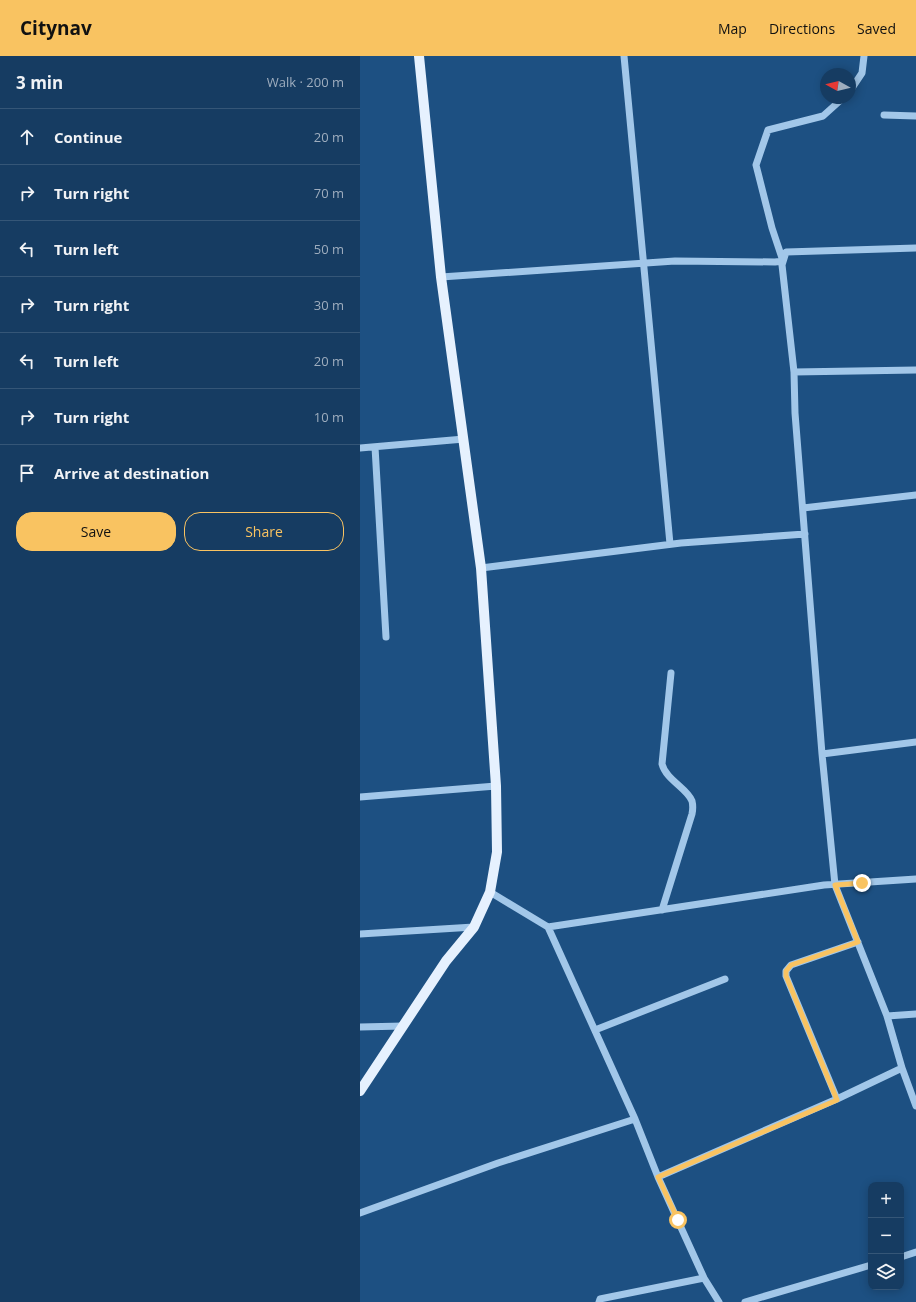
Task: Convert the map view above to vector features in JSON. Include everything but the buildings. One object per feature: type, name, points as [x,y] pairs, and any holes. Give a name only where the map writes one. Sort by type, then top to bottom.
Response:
[{"type":"main road","points":[[360,1091],[446,961],[474,927],[490,892],[497,852],[496,786],[481,568],[441,277],[419,56]]},
{"type":"street","points":[[624,56],[670,544]]},
{"type":"street","points":[[856,81],[862,72],[864,56]]},
{"type":"street","points":[[783,261],[772,228],[756,165],[768,130],[823,116],[836,104]]},
{"type":"street","points":[[884,115],[916,116]]},
{"type":"street","points":[[916,248],[786,252],[782,265],[794,372],[795,413],[802,508],[822,754],[835,885],[886,1016],[902,1068],[916,1106]]},
{"type":"street","points":[[441,277],[675,261],[783,261]]},
{"type":"street","points":[[794,372],[916,370]]},
{"type":"street","points":[[360,448],[464,439]]},
{"type":"street","points":[[376,447],[386,637]]},
{"type":"street","points":[[802,508],[916,495]]},
{"type":"street","points":[[481,568],[670,544],[805,534]]},
{"type":"street","points":[[662,910],[692,814],[693,806],[692,800],[666,772],[662,764],[671,673]]},
{"type":"street","points":[[822,754],[916,742]]},
{"type":"street","points":[[360,797],[496,786]]},
{"type":"street","points":[[548,927],[824,885],[916,879]]},
{"type":"street","points":[[490,892],[548,927],[635,1119],[658,1177],[704,1278],[718,1302]]},
{"type":"street","points":[[360,934],[474,927]]},
{"type":"street","points":[[837,1100],[786,976],[786,971],[791,965],[858,942]]},
{"type":"street","points":[[595,1030],[725,979]]},
{"type":"street","points":[[886,1016],[916,1014]]},
{"type":"street","points":[[360,1027],[403,1026]]},
{"type":"street","points":[[658,1177],[837,1100],[902,1068]]},
{"type":"street","points":[[360,1213],[498,1163],[635,1119]]},
{"type":"street","points":[[904,1256],[916,1252]]},
{"type":"street","points":[[745,1302],[868,1266]]},
{"type":"street","points":[[591,1302],[704,1278]]},
{"type":"route","points":[[678,1220],[658,1177],[837,1100],[786,976],[786,971],[791,965],[858,942],[835,885],[862,883]]}]
